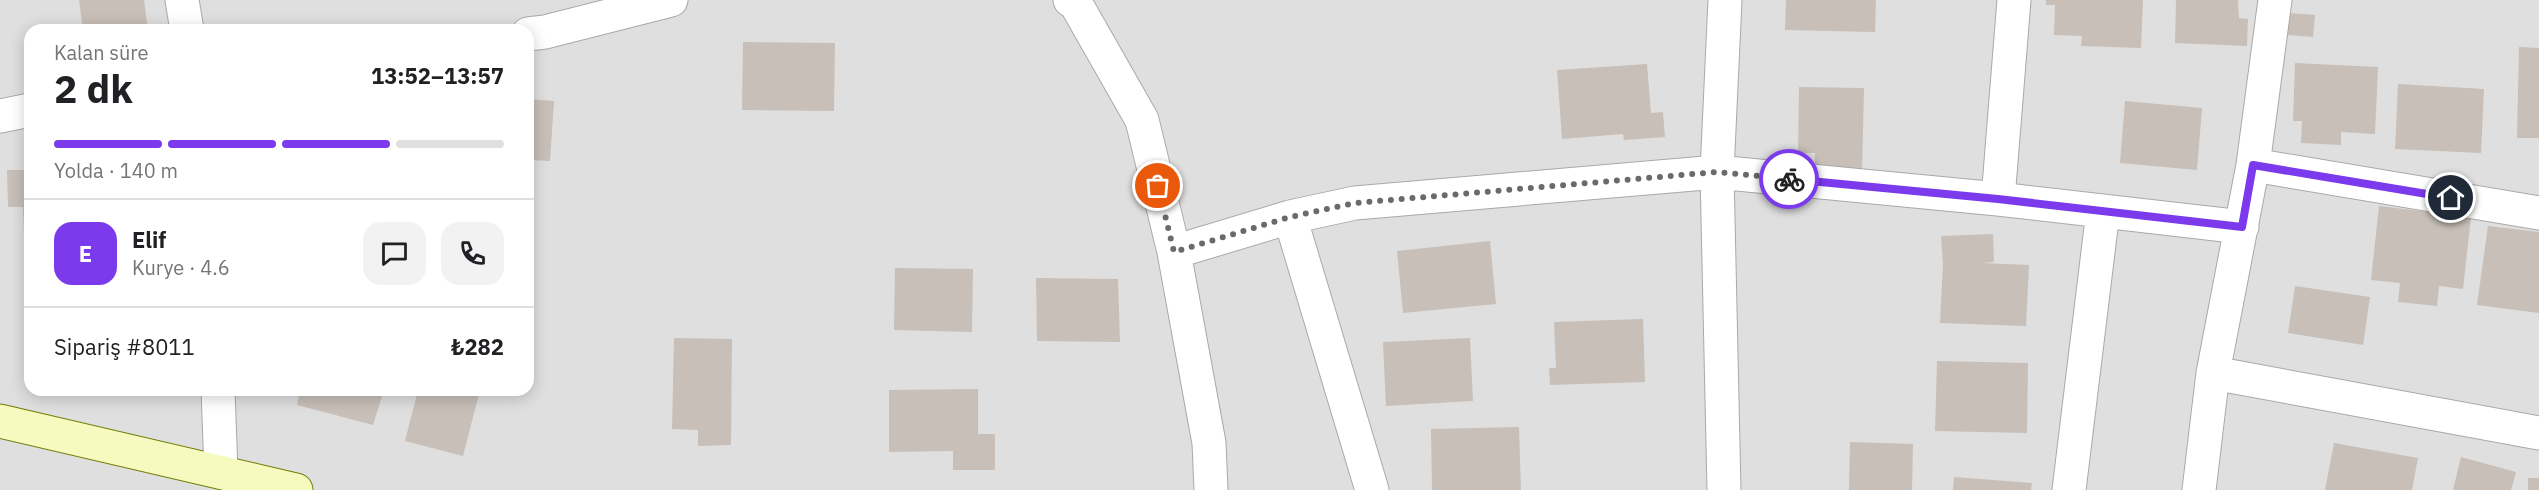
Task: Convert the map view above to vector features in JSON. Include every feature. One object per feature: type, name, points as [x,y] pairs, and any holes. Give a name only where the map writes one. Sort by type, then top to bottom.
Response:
[{"type":"street","points":[[182,0],[186,24]]},
{"type":"street","points":[[534,33],[671,0]]},
{"type":"street","points":[[1070,0],[1076,4],[1142,120],[1174,252],[1209,443],[1210,490]]},
{"type":"street","points":[[1724,490],[1717,172],[1725,0]]},
{"type":"street","points":[[1998,199],[2014,0]]},
{"type":"street","points":[[2199,490],[2213,373],[2253,165],[2275,0]]},
{"type":"street","points":[[0,116],[24,111]]},
{"type":"street","points":[[2253,165],[2539,213]]},
{"type":"street","points":[[1174,252],[1290,217],[1355,203],[1717,172],[1998,199],[2242,227]]},
{"type":"street","points":[[2069,490],[2103,211]]},
{"type":"street","points":[[1290,217],[1372,490]]},
{"type":"street","points":[[2213,373],[2539,433]]},
{"type":"street","points":[[218,396],[221,472]]},
{"type":"street","points":[[0,421],[296,490]]},
{"type":"shaded area","points":[[0,0],[2539,0],[2539,490],[0,490]]},
{"type":"building","points":[[79,0],[144,0],[147,24],[82,24]]},
{"type":"building","points":[[1786,0],[1876,0],[1875,32],[1785,30]]},
{"type":"building","points":[[2046,0],[2143,0],[2141,48],[2081,46],[2082,36],[2054,35],[2055,5],[2046,5]]},
{"type":"building","points":[[2176,0],[2238,0],[2239,18],[2248,19],[2247,46],[2175,43]]},
{"type":"building","points":[[2289,13],[2315,15],[2313,37],[2287,35]]},
{"type":"building","points":[[743,42],[835,43],[834,111],[742,110]]},
{"type":"building","points":[[2519,47],[2539,48],[2539,138],[2517,138]]},
{"type":"building","points":[[2295,63],[2378,67],[2375,134],[2341,132],[2341,145],[2301,143],[2302,121],[2293,121]]},
{"type":"building","points":[[1647,64],[1651,113],[1663,112],[1665,137],[1624,140],[1623,134],[1562,139],[1557,70]]},
{"type":"building","points":[[2398,84],[2484,89],[2481,153],[2395,149]]},
{"type":"building","points":[[1799,87],[1864,88],[1862,173],[1815,172],[1815,153],[1798,153]]},
{"type":"building","points":[[534,99],[554,101],[550,161],[534,160]]},
{"type":"building","points":[[2125,101],[2202,108],[2197,170],[2120,163]]},
{"type":"building","points":[[7,170],[24,170],[24,236],[23,207],[8,207]]},
{"type":"building","points":[[2379,206],[2471,217],[2463,289],[2439,286],[2437,306],[2398,302],[2400,283],[2371,280]]},
{"type":"building","points":[[2488,226],[2539,232],[2539,313],[2477,305]]},
{"type":"building","points":[[1993,234],[1994,262],[1981,263],[2029,265],[2026,326],[1940,323],[1943,265],[1941,236]]},
{"type":"building","points":[[1490,241],[1496,304],[1403,313],[1397,251]]},
{"type":"building","points":[[895,268],[973,269],[972,332],[894,330]]},
{"type":"building","points":[[1036,278],[1118,279],[1120,342],[1037,341]]},
{"type":"building","points":[[2295,286],[2370,297],[2363,345],[2288,333]]},
{"type":"building","points":[[1643,319],[1645,382],[1550,385],[1549,368],[1556,368],[1554,322]]},
{"type":"building","points":[[674,338],[732,339],[731,445],[698,446],[698,430],[672,429]]},
{"type":"building","points":[[1470,338],[1473,401],[1386,406],[1383,342]]},
{"type":"building","points":[[1937,361],[2028,363],[2027,433],[1935,431]]},
{"type":"building","points":[[978,389],[978,434],[995,434],[995,470],[953,470],[953,451],[889,452],[889,390]]},
{"type":"building","points":[[299,396],[382,396],[373,425],[297,405]]},
{"type":"building","points":[[416,396],[478,396],[463,456],[405,441]]},
{"type":"building","points":[[1519,427],[1521,490],[1432,490],[1431,429]]},
{"type":"building","points":[[1850,442],[1913,444],[1912,490],[1849,490]]},
{"type":"building","points":[[2334,443],[2418,458],[2412,490],[2325,490]]},
{"type":"building","points":[[2461,457],[2516,472],[2511,490],[2453,490]]},
{"type":"building","points":[[1954,477],[2032,483],[2031,490],[1953,490]]},
{"type":"building","points":[[2528,478],[2539,478],[2539,490],[2528,490]]},
{"type":"way so far","points":[[1158,186],[1174,252],[1290,217],[1355,203],[1717,172],[1789,179]]},
{"type":"route","points":[[1789,179],[1998,199],[2242,227],[2253,165],[2451,198]]}]
